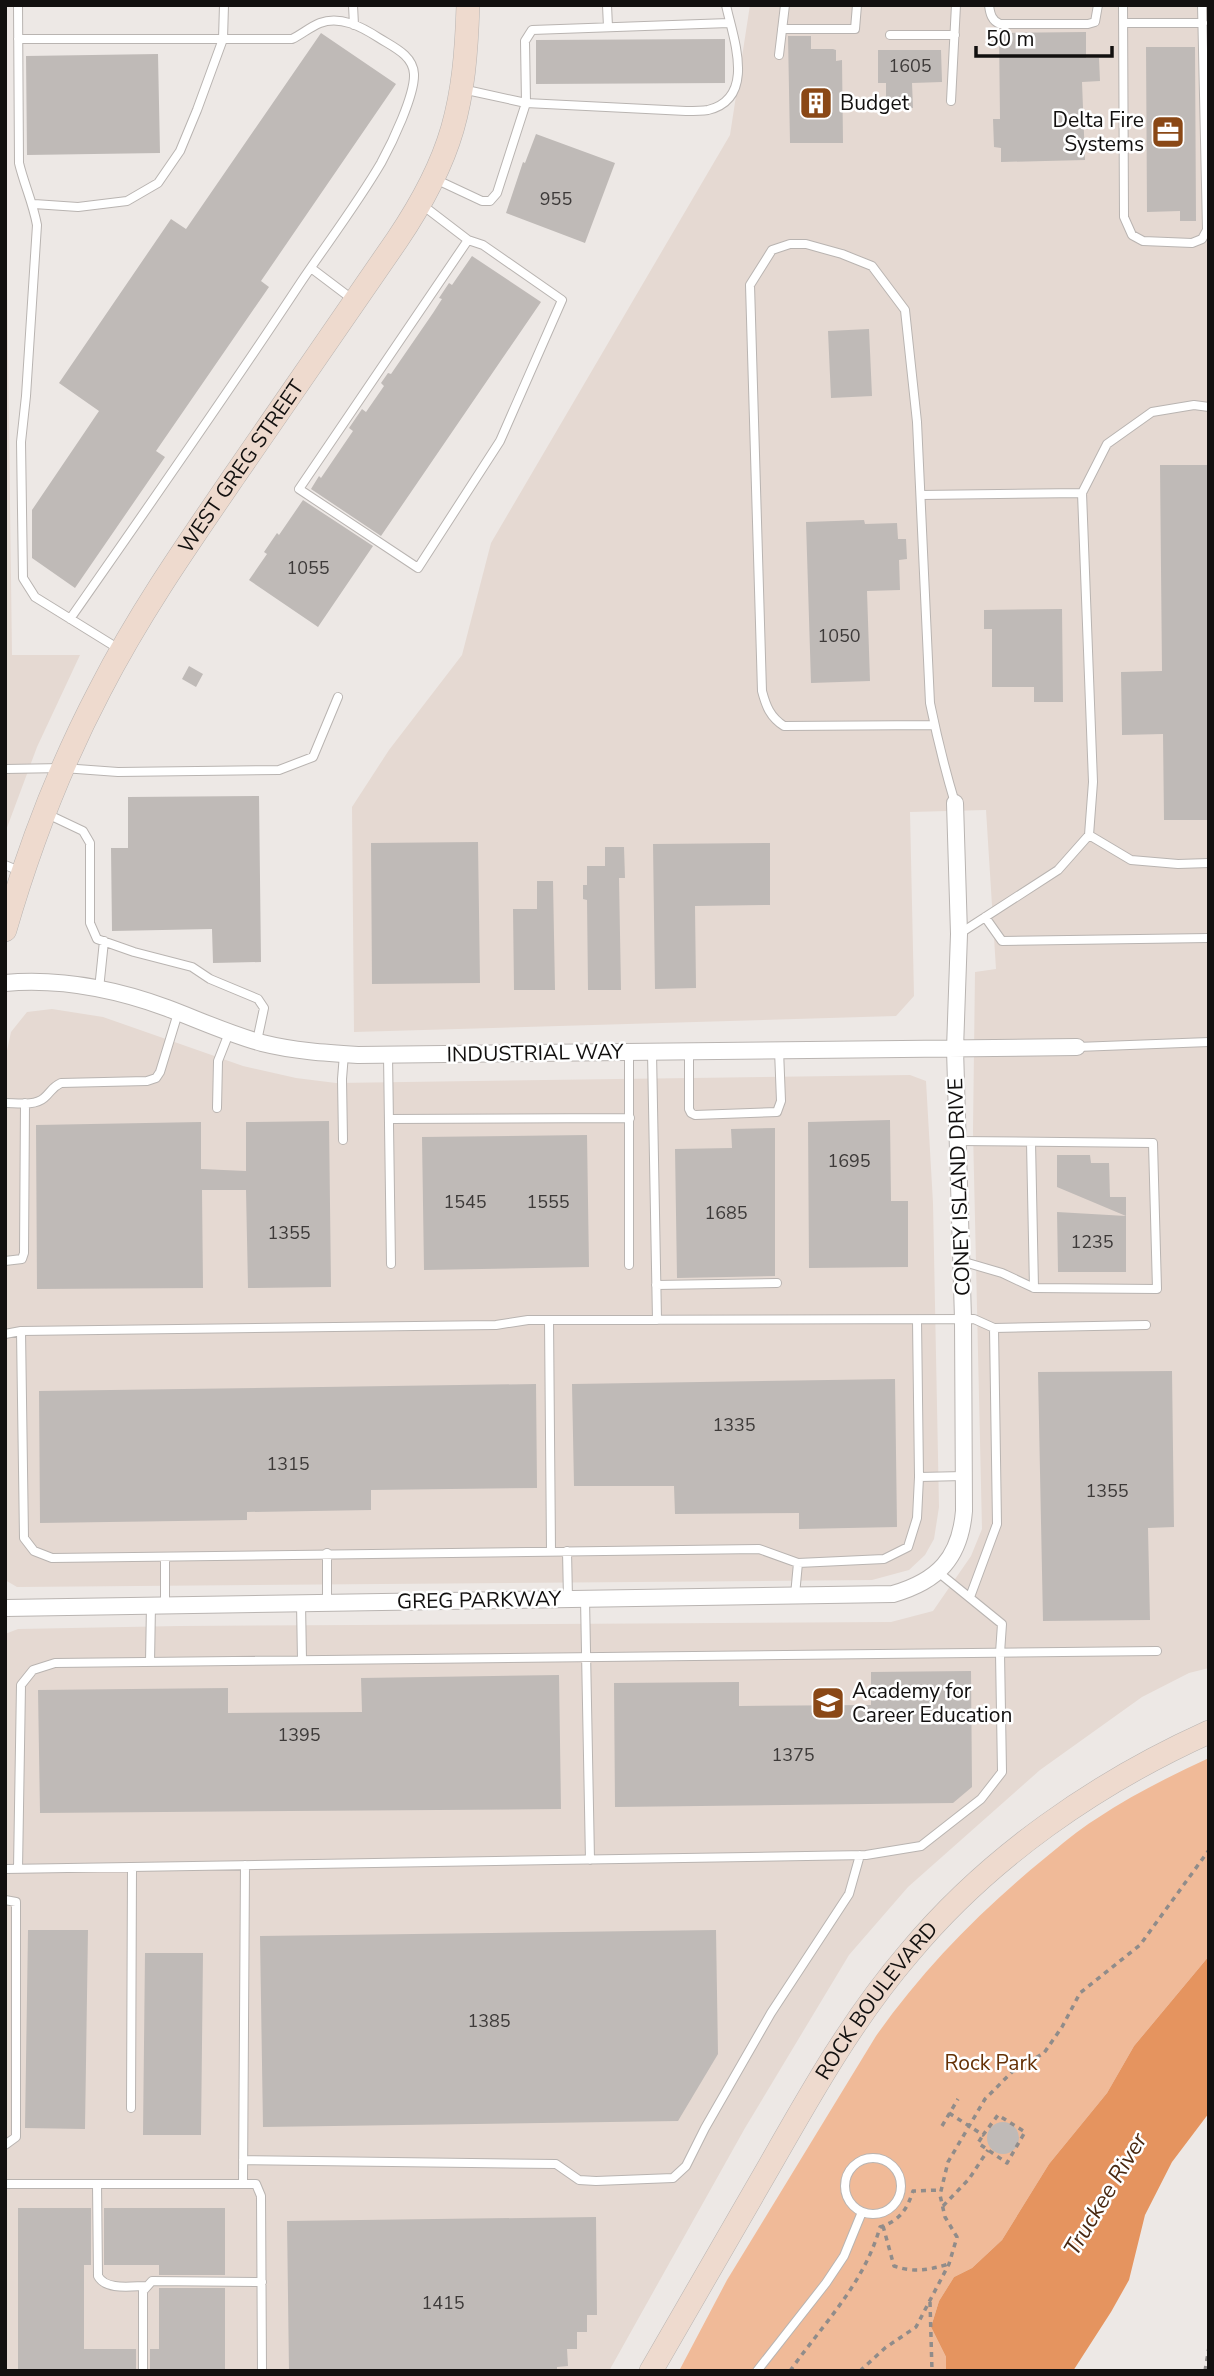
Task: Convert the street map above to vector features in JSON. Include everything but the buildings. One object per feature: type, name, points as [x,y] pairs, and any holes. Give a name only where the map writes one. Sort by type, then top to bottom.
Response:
[{"type":"main road","name":"WEST GREG STREET","points":[[5,930],[14,869],[44,813],[88,713],[121,650],[178,559],[421,204],[435,179],[454,130],[462,89],[468,5]]},
{"type":"main road","name":"ROCK BOULEVARD","points":[[651,2371],[831,2060],[909,1952],[978,1882],[1043,1828],[1120,1777],[1209,1732]]},
{"type":"street","name":"CONEY ISLAND DRIVE","points":[[941,1569],[955,1550],[962,1530],[964,1476],[963,1319],[955,1049],[959,934],[955,803]]},
{"type":"street","name":"INDUSTRIAL WAY","points":[[5,983],[36,980],[125,994],[229,1033],[309,1052],[388,1055],[1076,1046]]},
{"type":"street","name":"GREG PARKWAY","points":[[5,1608],[893,1594],[914,1588],[941,1569]]},
{"type":"lane","points":[[18,5],[19,163],[23,182],[34,204],[37,225],[21,442],[23,578],[35,597],[121,650]]},
{"type":"lane","points":[[34,204],[78,207],[127,201],[158,183],[180,151],[223,39],[224,5]]},
{"type":"lane","points":[[353,5],[354,25]]},
{"type":"lane","points":[[607,5],[608,27]]},
{"type":"lane","points":[[462,89],[526,103],[709,110],[733,93],[738,83],[738,62],[726,5]]},
{"type":"lane","points":[[779,55],[785,5]]},
{"type":"lane","points":[[782,29],[855,29],[857,5]]},
{"type":"lane","points":[[951,101],[956,5]]},
{"type":"lane","points":[[989,5],[991,16],[1000,24],[1088,24],[1095,22],[1098,5]]},
{"type":"lane","points":[[1123,5],[1124,217],[1132,235],[1143,241],[1192,243],[1202,239],[1207,230],[1202,5]]},
{"type":"lane","points":[[18,38],[292,39],[318,24],[330,20],[346,21],[401,52],[412,62],[414,75],[412,91],[382,162],[253,355],[70,619]]},
{"type":"lane","points":[[435,179],[482,201],[490,201],[496,193],[526,103],[525,41],[531,30],[729,23]]},
{"type":"lane","points":[[1123,23],[1203,23]]},
{"type":"lane","points":[[890,34],[955,35]]},
{"type":"lane","points":[[421,204],[468,240],[483,245],[562,300],[500,441],[418,568],[299,489],[468,240]]},
{"type":"lane","points":[[934,725],[784,726],[774,720],[766,708],[762,691],[750,285],[772,250],[790,244],[806,244],[872,266],[905,310],[917,422],[930,703],[955,803]]},
{"type":"lane","points":[[311,268],[355,301]]},
{"type":"lane","points":[[959,934],[1058,870],[1089,835],[1093,782],[1082,493],[1107,444],[1152,412],[1194,405],[1209,407]]},
{"type":"lane","points":[[920,495],[1082,493]]},
{"type":"lane","points":[[5,769],[63,768],[118,772],[279,770],[313,757],[338,697]]},
{"type":"lane","points":[[44,813],[83,831],[90,843],[90,923],[97,939],[192,967],[210,979],[258,999],[264,1008],[257,1041]]},
{"type":"lane","points":[[1089,835],[1131,860],[1209,863]]},
{"type":"lane","points":[[985,918],[1002,941],[1209,938]]},
{"type":"lane","points":[[99,989],[104,941]]},
{"type":"lane","points":[[5,1103],[39,1102],[52,1087],[61,1083],[148,1082],[156,1078],[178,1013]]},
{"type":"lane","points":[[217,1108],[218,1060],[229,1033]]},
{"type":"lane","points":[[1076,1046],[1209,1042]]},
{"type":"lane","points":[[689,1051],[689,1109],[695,1115],[777,1112],[781,1101],[779,1050]]},
{"type":"lane","points":[[629,1052],[629,1265]]},
{"type":"lane","points":[[652,1052],[656,1320]]},
{"type":"lane","points":[[343,1140],[344,1054]]},
{"type":"lane","points":[[388,1055],[391,1264]]},
{"type":"lane","points":[[5,1261],[22,1259],[24,1253],[25,1103]]},
{"type":"lane","points":[[389,1119],[630,1118]]},
{"type":"lane","points":[[957,1141],[1153,1143],[1157,1289],[1034,1288],[1002,1273],[961,1261]]},
{"type":"lane","points":[[1031,1142],[1034,1288]]},
{"type":"lane","points":[[656,1284],[777,1283]]},
{"type":"lane","points":[[5,1334],[21,1331],[496,1325],[528,1320],[963,1319],[974,1320],[994,1328],[1146,1325]]},
{"type":"lane","points":[[549,1320],[551,1551]]},
{"type":"lane","points":[[21,1331],[24,1538],[34,1551],[52,1558],[759,1549],[798,1563],[884,1559],[908,1547],[917,1518],[919,1477],[917,1320]]},
{"type":"lane","points":[[970,1597],[997,1524],[994,1328]]},
{"type":"lane","points":[[919,1477],[964,1476]]},
{"type":"lane","points":[[567,1551],[568,1599]]},
{"type":"lane","points":[[327,1553],[327,1603]]},
{"type":"lane","points":[[150,1662],[164,1557]]},
{"type":"lane","points":[[795,1595],[798,1563]]},
{"type":"lane","points":[[5,1869],[860,1855],[920,1846],[981,1799],[1002,1772],[1002,1624],[941,1569]]},
{"type":"lane","points":[[586,1599],[590,1860]]},
{"type":"lane","points":[[301,1603],[302,1660]]},
{"type":"lane","points":[[18,1869],[21,1685],[33,1670],[55,1663],[1157,1651]]},
{"type":"lane","points":[[243,2160],[556,2164],[579,2180],[673,2178],[686,2166],[771,2013],[849,1894],[860,1855]]},
{"type":"lane","points":[[243,2183],[245,1865]]},
{"type":"lane","points":[[131,2108],[132,1867]]},
{"type":"lane","points":[[5,1900],[16,1902],[16,2137],[5,2145]]},
{"type":"lane","points":[[868,2158],[886,2161],[899,2175],[900,2194],[896,2202],[881,2213],[862,2212],[854,2207],[846,2192],[848,2174],[860,2161],[868,2158]]},
{"type":"lane","points":[[5,2184],[256,2184],[261,2196],[262,2371]]},
{"type":"lane","points":[[97,2185],[98,2276],[107,2285],[147,2286]]},
{"type":"lane","points":[[757,2371],[844,2256],[862,2212]]},
{"type":"lane","points":[[143,2371],[144,2291],[152,2281],[261,2282]]},
{"type":"path","points":[[860,2371],[885,2348],[916,2327],[949,2264],[957,2237],[946,2217],[941,2190],[948,2162],[985,2099],[1012,2072],[1044,2053],[1080,1993],[1140,1945],[1209,1850]]},
{"type":"path","points":[[942,2126],[958,2099]]},
{"type":"path","points":[[949,2113],[983,2135]]},
{"type":"path","points":[[998,2115],[1025,2133],[1007,2163],[978,2143],[983,2135],[998,2115]]},
{"type":"path","points":[[943,2206],[969,2179],[988,2150]]},
{"type":"path","points":[[790,2371],[852,2288],[873,2250],[880,2227],[902,2215],[913,2191],[941,2190]]},
{"type":"path","points":[[883,2226],[894,2266],[911,2271],[926,2271],[949,2264]]},
{"type":"path","points":[[930,2300],[932,2371]]},
{"type":"path","points":[[1205,2371],[1209,2347]]},
{"type":"shaded area","points":[[750,5],[1209,5],[1209,1668],[1189,1673],[1142,1697],[1040,1770],[908,1887],[849,1955],[745,2128],[609,2371],[5,2371],[5,1634],[18,1629],[179,1626],[891,1622],[933,1611],[971,1556],[982,1529],[973,1131],[975,972],[996,969],[986,810],[910,812],[914,996],[896,1016],[354,1032],[352,807],[389,750],[462,655],[491,543],[730,135]]},
{"type":"shaded area","points":[[5,119],[12,655],[80,655],[37,747],[5,833]]},
{"type":"shaded area","points":[[52,1009],[103,1017],[243,1066],[296,1078],[336,1083],[910,1075],[926,1081],[933,1203],[939,1507],[934,1539],[925,1555],[909,1570],[872,1580],[17,1587],[5,1580],[5,1060],[11,1032],[27,1012]]},
{"type":"green space","name":"Rock Park","points":[[1209,1758],[1209,1956],[1134,2046],[1107,2093],[1049,2164],[1002,2240],[972,2268],[954,2277],[939,2301],[931,2327],[946,2357],[946,2371],[679,2371],[727,2280],[876,2036],[913,1987],[954,1941],[998,1898],[1076,1833],[1137,1794]]},
{"type":"water","name":"Truckee River","points":[[1209,1956],[1209,2113],[1172,2162],[1145,2215],[1129,2280],[1111,2312],[1073,2371],[946,2371],[946,2357],[931,2327],[939,2301],[954,2277],[972,2268],[1002,2240],[1049,2164],[1107,2093],[1134,2046]]},
{"type":"place","name":"Budget","points":[[816,103]]},
{"type":"place","name":"Delta Fire Systems","points":[[1168,132]]},
{"type":"place","name":"Academy for Career Education","points":[[828,1703]]}]
